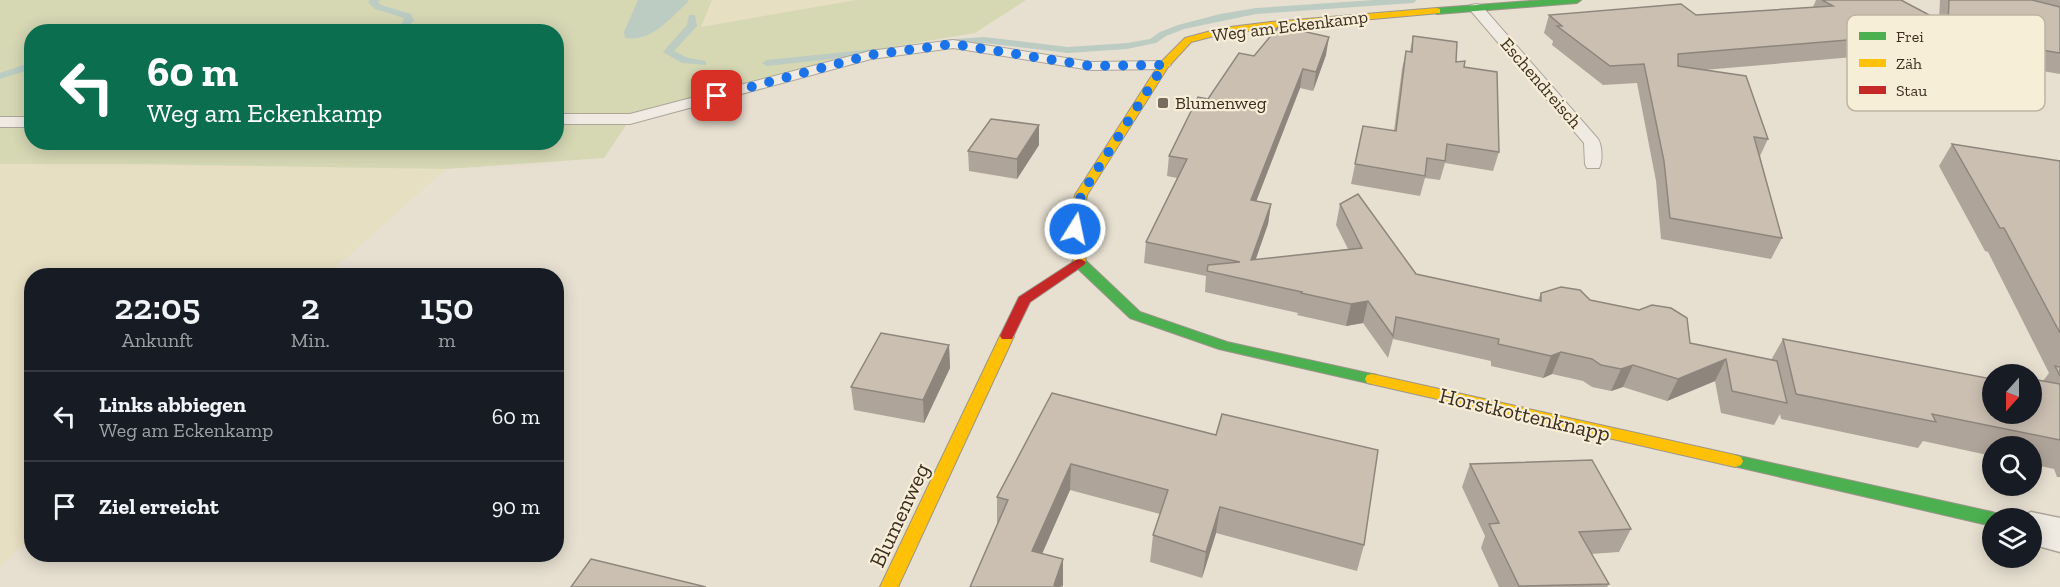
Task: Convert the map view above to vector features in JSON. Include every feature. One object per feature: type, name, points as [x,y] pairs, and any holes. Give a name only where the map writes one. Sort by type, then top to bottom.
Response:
[{"type":"street","name":"Weg am Eckenkamp","points":[[1164,65],[1188,40],[1222,31],[1577,0]]},
{"type":"street","points":[[1079,262],[1075,229],[1081,195],[1164,65]]},
{"type":"street","name":"Horstkottenknapp","points":[[1079,262],[1135,315],[1224,346],[1982,517]]},
{"type":"street","name":"Blumenweg","points":[[889,587],[1024,300],[1079,262]]},
{"type":"street","points":[[2042,531],[2060,535]]},
{"type":"lane","name":"Eschendreisch","points":[[1476,8],[1593,142],[1593,164]]},
{"type":"lane","points":[[564,119],[630,119],[870,55],[953,44],[1091,66],[1164,65]]},
{"type":"lane","points":[[0,122],[24,122]]},
{"type":"shaded area","points":[[638,0],[688,0],[688,2],[652,33],[635,38],[625,38],[624,32]]},
{"type":"shaded area","points":[[712,0],[856,0],[701,27]]},
{"type":"shaded area","points":[[0,164],[446,169],[335,268],[24,268],[24,544],[0,566]]},
{"type":"green space","points":[[0,0],[712,0],[701,27],[856,0],[1026,0],[975,33],[855,53],[630,119],[604,158],[446,169],[0,164]]},
{"type":"building","points":[[1822,0],[1901,0],[1929,15],[1847,15],[1847,40],[1678,54],[1678,66],[1746,76],[1768,139],[1754,137],[1782,238],[1670,218],[1664,161],[1644,64],[1610,66],[1557,26],[1562,26],[1549,15],[1681,4],[1696,15],[1833,6]]},
{"type":"building","points":[[1949,0],[2032,0],[2060,7],[2060,53],[2045,51],[2045,15],[1948,15]]},
{"type":"building","points":[[1279,26],[1329,37],[1316,72],[1303,69],[1251,200],[1271,204],[1251,260],[1362,248],[1340,204],[1358,194],[1416,274],[1541,301],[1541,293],[1561,287],[1580,290],[1590,300],[1639,310],[1652,305],[1671,308],[1687,318],[1690,343],[1777,361],[1787,403],[1732,391],[1726,359],[1678,379],[1633,365],[1621,369],[1561,352],[1551,356],[1498,344],[1499,339],[1396,317],[1393,336],[1368,301],[1351,304],[1207,271],[1208,265],[1240,262],[1146,242],[1187,159],[1169,156],[1198,97],[1208,99],[1239,53],[1254,56]]},
{"type":"building","points":[[1413,36],[1457,42],[1456,62],[1465,61],[1464,67],[1497,72],[1499,152],[1447,144],[1445,161],[1427,158],[1425,176],[1355,164],[1363,126],[1396,131],[1406,51],[1412,52]]},
{"type":"building","points":[[991,119],[1039,125],[1017,159],[968,151]]},
{"type":"building","points":[[1952,144],[2060,161],[2060,333],[2004,228],[2000,228]]},
{"type":"building","points":[[881,333],[949,345],[923,400],[851,387]]},
{"type":"building","points":[[1783,339],[1982,377],[1982,424],[2042,424],[2042,381],[2060,384],[2060,440],[1932,414],[1936,422],[1796,394]]},
{"type":"building","points":[[1052,393],[1216,435],[1222,414],[1378,450],[1364,545],[1220,507],[1206,552],[1153,535],[1168,490],[1071,464],[1032,551],[1063,559],[1054,585],[1060,587],[970,587],[1008,500],[997,497]]},
{"type":"building","points":[[1592,460],[1631,529],[1579,532],[1609,584],[1519,586],[1489,524],[1499,523],[1470,464]]},
{"type":"building","points":[[591,559],[706,587],[571,587]]},
{"type":"waterway","points":[[376,0],[373,2],[378,7],[408,16],[409,20],[406,24]]},
{"type":"waterway","points":[[942,43],[984,40],[1068,50],[1127,46],[1153,41],[1181,27],[1256,11],[1413,0]]},
{"type":"waterway","points":[[692,17],[692,26],[668,52],[686,61],[702,63]]},
{"type":"waterway","points":[[767,63],[875,52]]},
{"type":"waterway","points":[[0,76],[24,68]]},
{"type":"traffic: fast","points":[[1437,11],[1577,0]]},
{"type":"traffic: fast","points":[[1079,262],[1135,315],[1224,346],[1372,379]]},
{"type":"traffic: fast","points":[[1735,461],[1982,517]]},
{"type":"traffic: slow","points":[[1079,262],[1075,229],[1081,195],[1164,65],[1188,40],[1222,31],[1271,25],[1437,11]]},
{"type":"traffic: slow","points":[[889,587],[1007,336]]},
{"type":"traffic: slow","points":[[1372,379],[1735,461]]},
{"type":"traffic: jam","points":[[1007,336],[1024,300],[1079,262]]},
{"type":"place","name":"Blumenweg","points":[[1163,103]]},
{"type":"route","points":[[717,96],[870,55],[953,44],[1091,66],[1164,65],[1081,195],[1075,229]]}]
